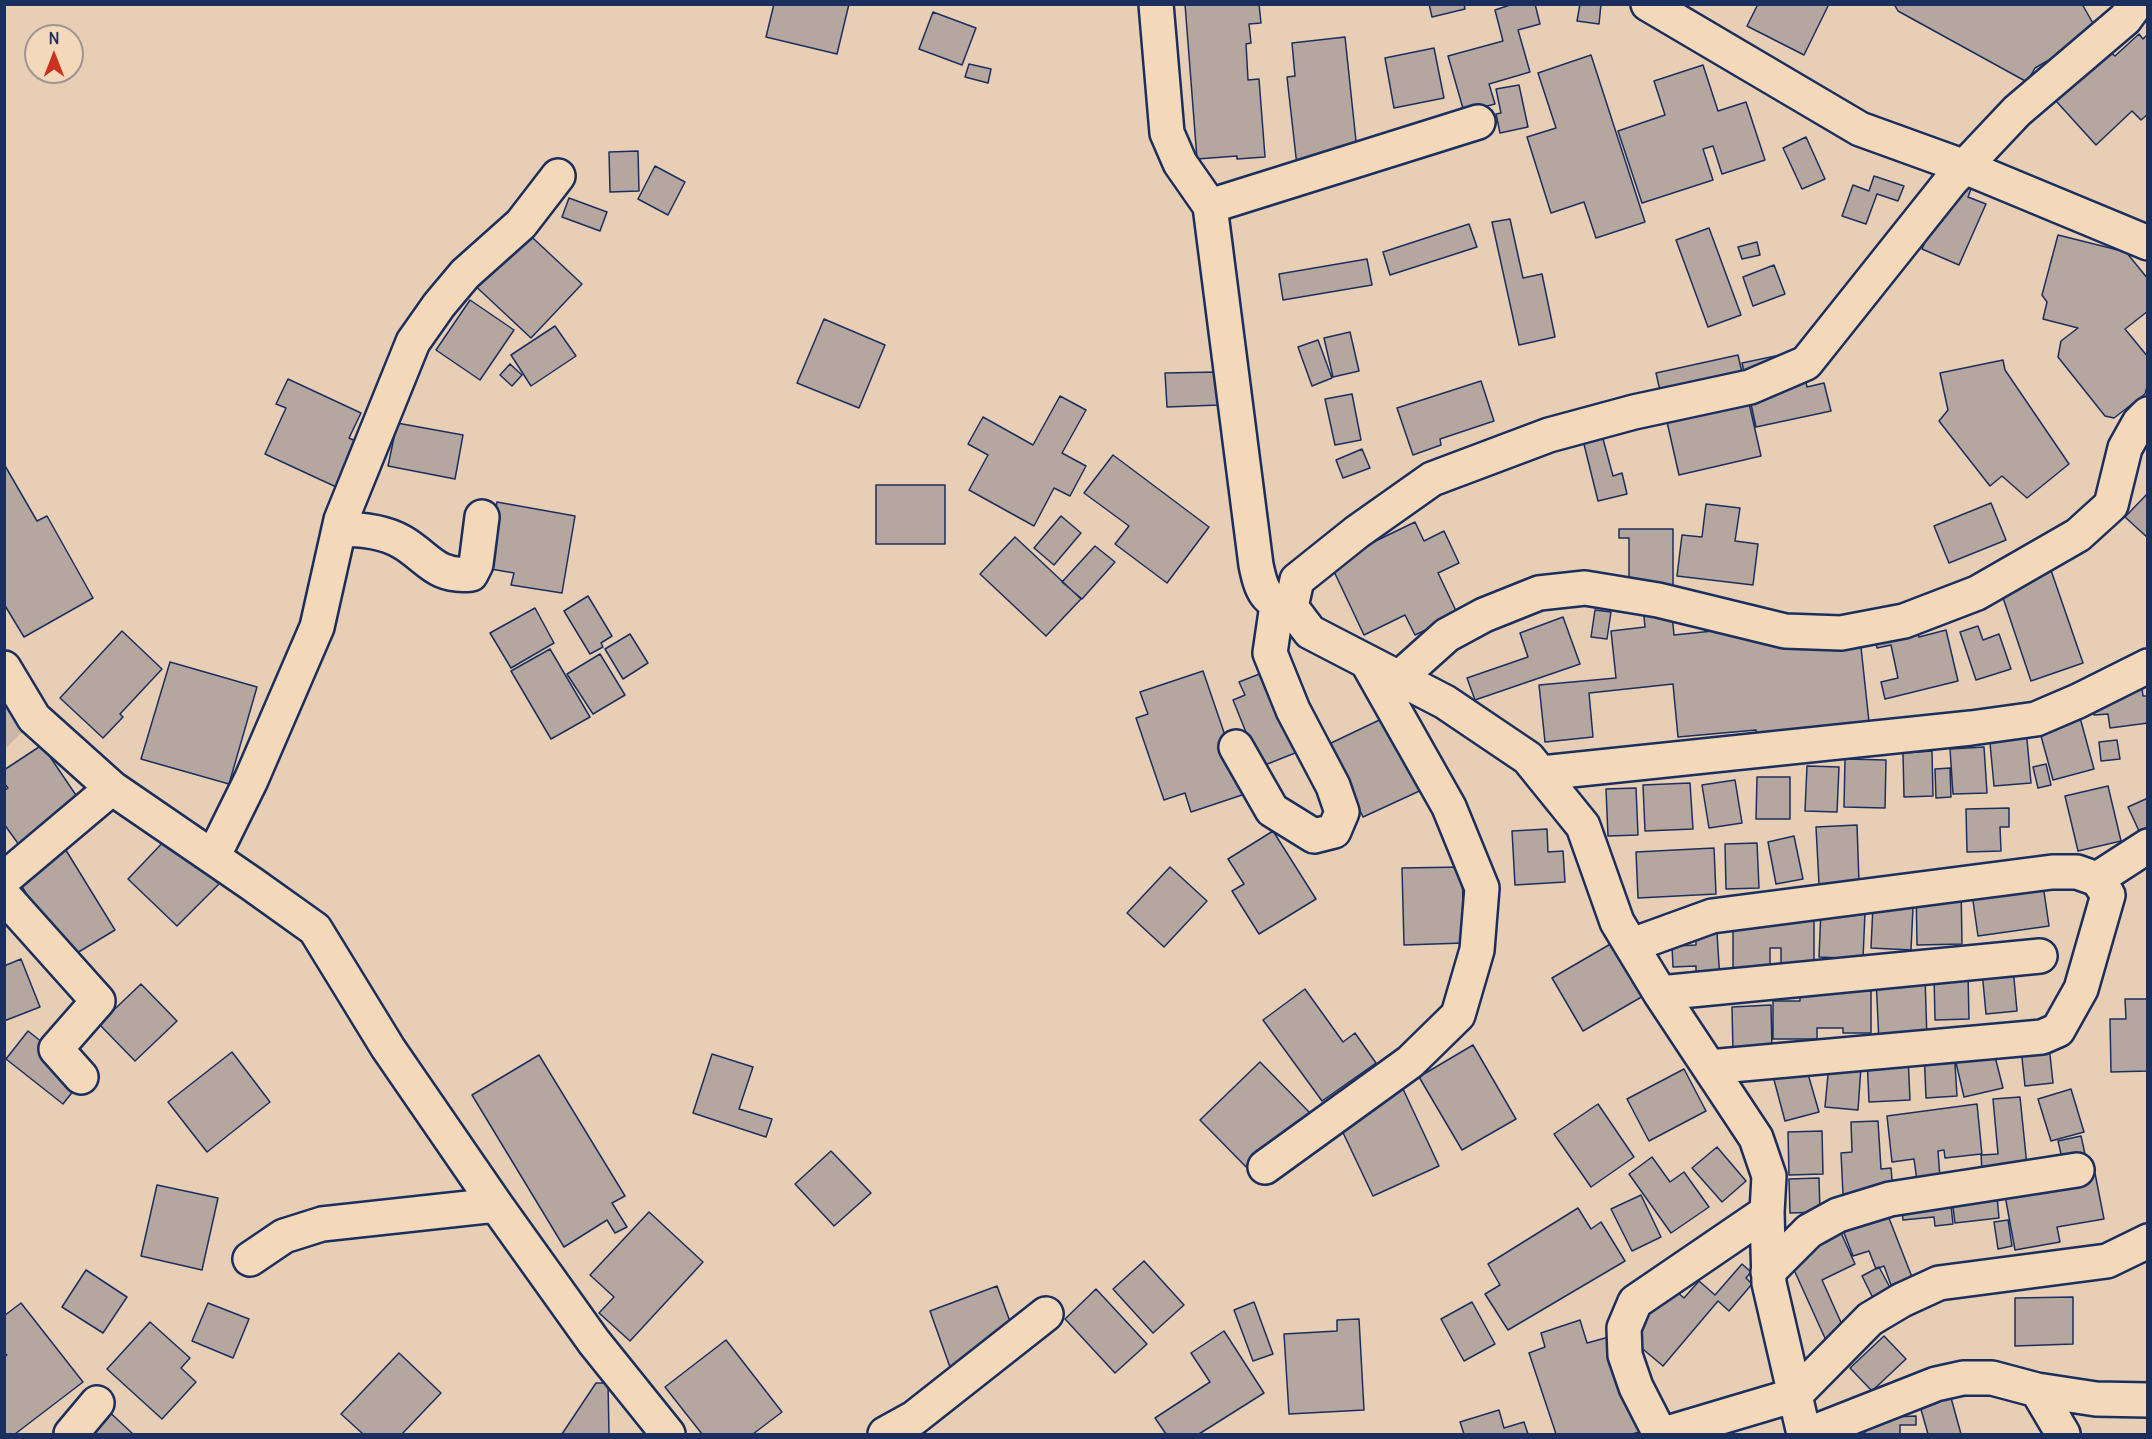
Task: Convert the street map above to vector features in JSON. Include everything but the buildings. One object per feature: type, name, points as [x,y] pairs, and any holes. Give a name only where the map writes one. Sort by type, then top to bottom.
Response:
[{"type":"street","points":[[1156,4],[1167,133],[1180,163],[1210,206],[1256,565],[1261,588],[1284,606],[1310,632],[1444,702],[1528,758],[1583,826],[1617,922],[1660,993],[1756,1138],[1769,1176],[1767,1212],[1769,1283],[1804,1434]]},
{"type":"street","points":[[1648,4],[1860,129],[1965,167],[2148,243]]},
{"type":"street","points":[[1236,747],[1272,810],[1314,836],[1334,831],[1342,812],[1333,786],[1293,710],[1270,653],[1284,606],[1297,580],[1358,532],[1432,479],[1549,435],[1634,412],[1750,387],[1806,363],[1952,181],[2017,111],[2125,19],[2136,4]]},
{"type":"street","points":[[1210,206],[1478,122]]},
{"type":"street","points":[[213,856],[251,780],[317,627],[340,520],[413,342],[439,305],[465,274],[521,224],[558,176]]},
{"type":"street","points":[[1399,678],[1447,635],[1484,615],[1539,593],[1585,588],[1658,600],[1785,631],[1842,633],[1904,621],[1977,592],[2079,535],[2111,506],[2125,448],[2139,423],[2148,414]]},
{"type":"street","points":[[339,529],[358,529],[380,533],[402,542],[433,567],[456,576],[471,574],[476,564],[482,517]]},
{"type":"street","points":[[1265,1167],[1410,1062],[1458,1015],[1477,950],[1482,888],[1449,807],[1367,662]]},
{"type":"street","points":[[1542,773],[2036,719],[2148,666]]},
{"type":"street","points":[[4,668],[34,718],[112,788],[315,929],[388,1048],[496,1205],[594,1342],[668,1434]]},
{"type":"street","points":[[4,879],[112,788]]},
{"type":"street","points":[[2097,879],[2148,846]]},
{"type":"street","points":[[1632,945],[1712,916],[2052,872],[2077,872],[2097,879],[2108,895],[2081,989],[2058,1030],[2050,1034],[2042,1037],[1709,1067]]},
{"type":"street","points":[[4,896],[98,1001],[56,1049],[81,1077]]},
{"type":"street","points":[[1660,993],[2040,956]]},
{"type":"street","points":[[1768,1272],[1809,1232],[1838,1215],[1890,1199],[2077,1170]]},
{"type":"street","points":[[250,1259],[284,1236],[322,1224],[496,1205]]},
{"type":"street","points":[[1660,1434],[1636,1387],[1625,1355],[1624,1328],[1635,1302],[1767,1212]]},
{"type":"street","points":[[1664,1434],[1795,1395],[1870,1318],[1940,1283],[2107,1261],[2148,1241]]},
{"type":"street","points":[[885,1434],[914,1419],[1046,1314]]},
{"type":"street","points":[[1809,1434],[1936,1384],[1954,1380],[1992,1378],[2037,1390],[2096,1399],[2148,1400]]},
{"type":"street","points":[[2037,1390],[2063,1434]]},
{"type":"street","points":[[71,1434],[97,1403]]},
{"type":"shaded area","points":[[4,693],[27,727],[5,749],[4,749]]}]
